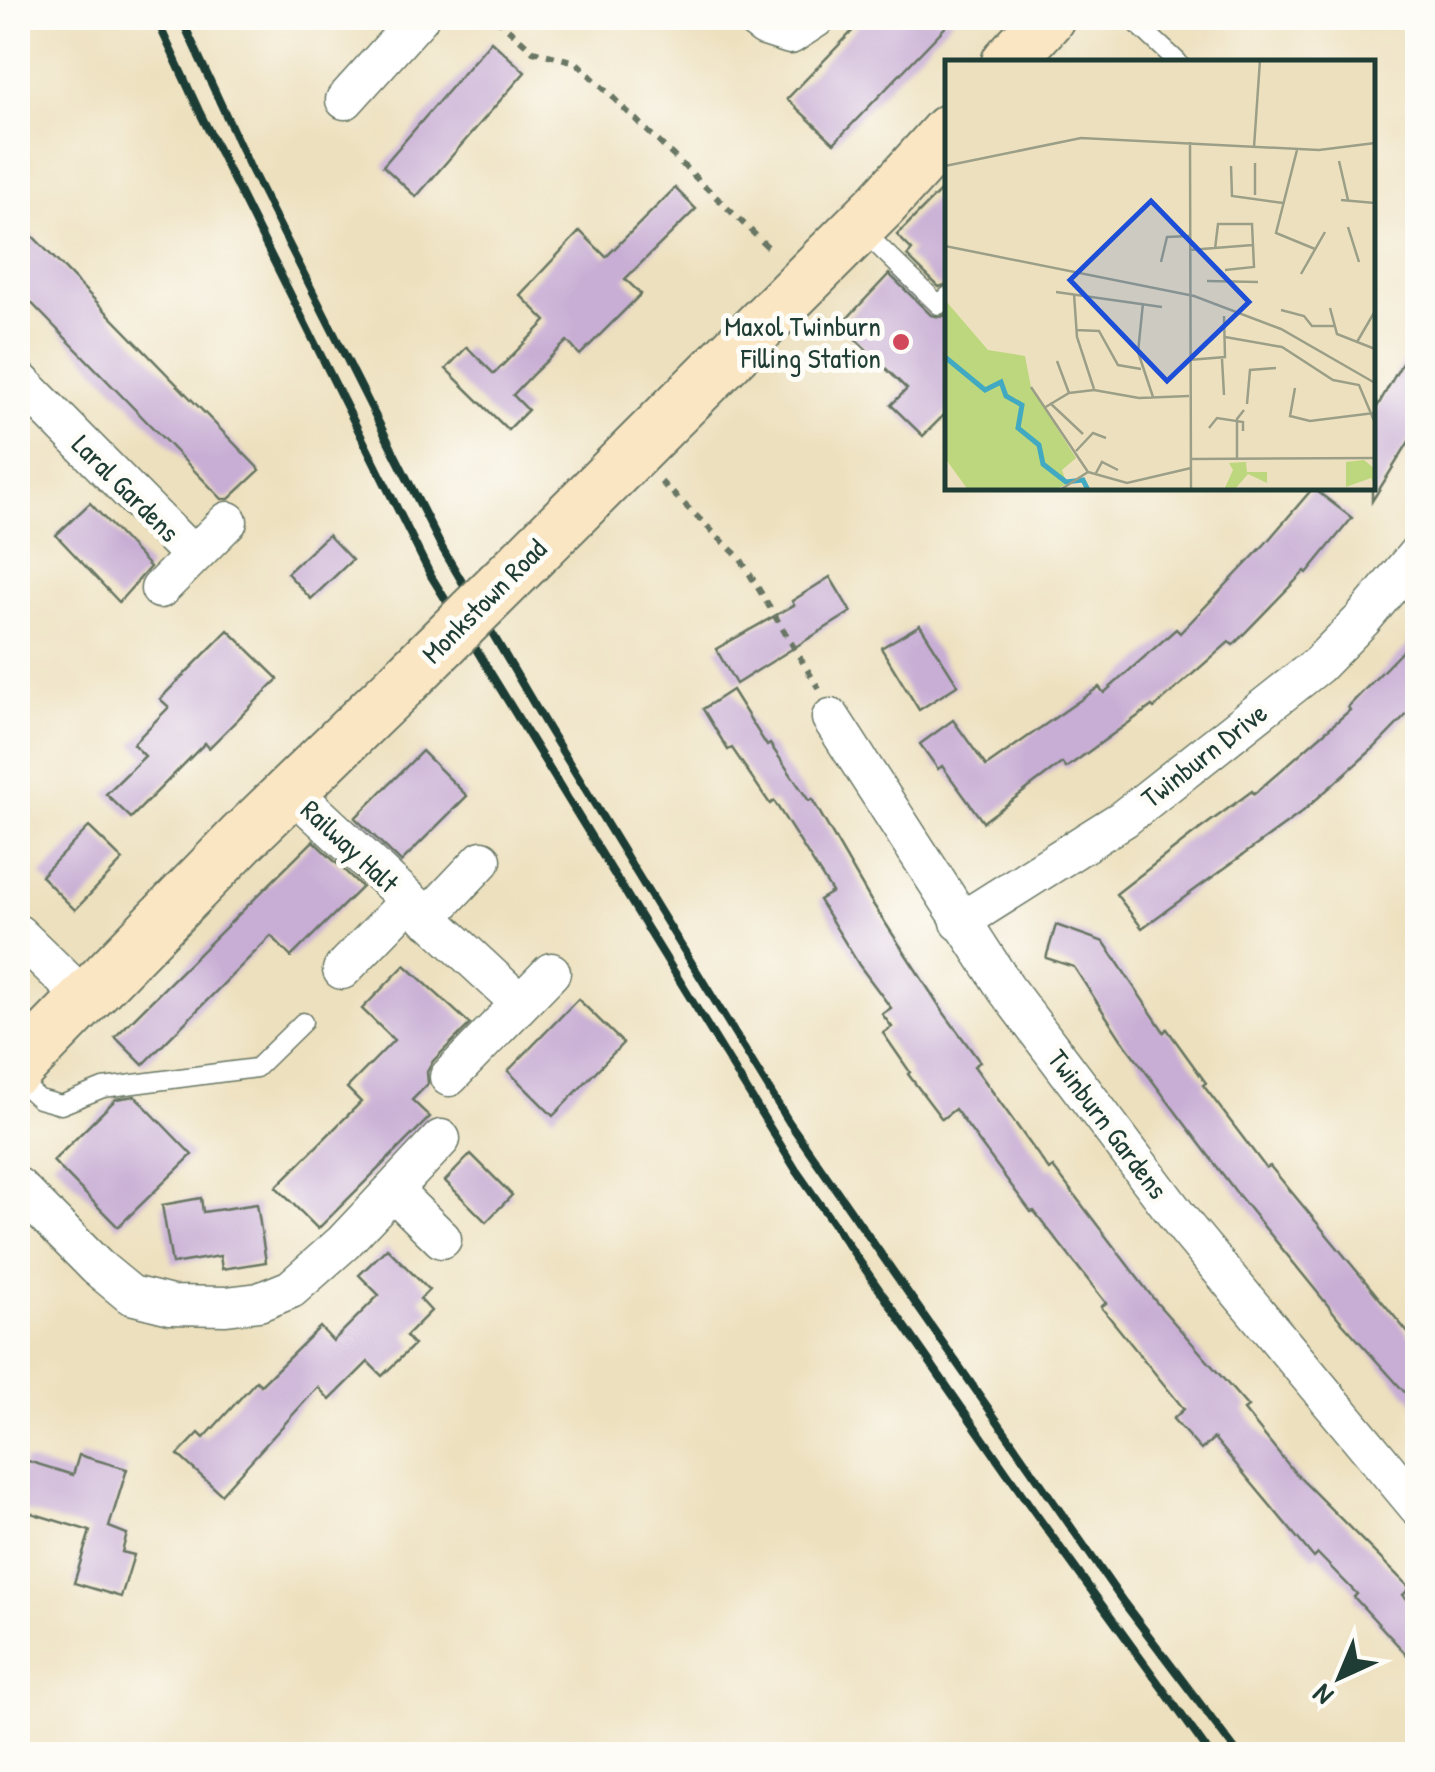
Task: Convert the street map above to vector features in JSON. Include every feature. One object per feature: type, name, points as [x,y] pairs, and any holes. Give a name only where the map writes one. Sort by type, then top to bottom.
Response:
[{"type":"street","points":[[345,100],[418,18]]},
{"type":"street","points":[[753,18],[764,27],[790,35],[816,18]]},
{"type":"street","points":[[1010,60],[1048,18]]},
{"type":"street","name":"Monkstown Road","points":[[18,1068],[84,998],[938,152]]},
{"type":"street","name":"Laral Gardens","points":[[18,379],[192,555]]},
{"type":"street","name":"Laral Gardens","points":[[160,589],[228,521]]},
{"type":"street","name":"Twinburn Drive","points":[[960,922],[1123,818],[1272,702],[1362,620],[1418,553]]},
{"type":"street","name":"Twinburn Gardens","points":[[831,718],[1006,989],[1186,1229],[1418,1507]]},
{"type":"street","name":"Railway Halt","points":[[292,791],[520,1003]]},
{"type":"street","name":"Railway Halt","points":[[342,970],[482,860]]},
{"type":"street","points":[[18,934],[84,998]]},
{"type":"street","points":[[448,1077],[552,972]]},
{"type":"street","points":[[18,1187],[131,1296],[171,1306],[226,1306],[259,1302],[291,1289],[316,1269],[441,1140]]},
{"type":"street","points":[[392,1191],[442,1238]]},
{"type":"lane","points":[[1131,18],[1176,60]]},
{"type":"lane","points":[[859,227],[939,305],[945,299]]},
{"type":"lane","points":[[18,1080],[38,1099],[61,1105],[103,1088],[256,1068],[303,1022]]},
{"type":"path","points":[[496,18],[532,51],[576,62],[804,282]]},
{"type":"path","points":[[628,457],[660,480],[740,558],[818,684],[831,718]]},
{"type":"building","points":[[865,18],[954,18],[834,143],[787,99]]},
{"type":"building","points":[[491,41],[525,72],[416,197],[383,166]]},
{"type":"building","points":[[945,186],[945,285],[939,287],[907,256],[912,250],[897,235]]},
{"type":"building","points":[[675,188],[696,209],[625,279],[641,294],[580,355],[567,341],[535,372],[513,395],[528,410],[508,430],[446,369],[467,347],[494,374],[546,321],[520,295],[580,231],[606,257]]},
{"type":"building","points":[[18,221],[260,470],[229,499],[222,499],[18,289]]},
{"type":"building","points":[[889,274],[931,315],[945,315],[945,414],[923,436],[891,405],[907,389],[841,325]]},
{"type":"building","points":[[1418,335],[1418,427],[1372,501],[1375,490],[1375,411]]},
{"type":"building","points":[[1311,490],[1352,518],[1307,573],[1233,645],[1229,642],[1154,708],[1066,768],[1062,763],[983,822],[942,766],[938,769],[920,744],[953,720],[986,766],[1099,687],[1104,693],[1176,629],[1180,633]]},
{"type":"building","points":[[90,503],[150,567],[119,602],[56,535]]},
{"type":"building","points":[[328,535],[352,560],[311,599],[287,573]]},
{"type":"building","points":[[830,577],[851,612],[736,684],[716,649],[794,605],[792,601]]},
{"type":"building","points":[[920,625],[958,685],[919,710],[881,648]]},
{"type":"building","points":[[228,630],[278,679],[209,748],[205,743],[131,818],[106,794],[145,756],[133,744],[169,707],[160,699]]},
{"type":"building","points":[[1418,635],[1418,703],[1301,813],[1142,928],[1116,894],[1252,791],[1254,794],[1350,710],[1348,707]]},
{"type":"building","points":[[732,690],[767,746],[770,744],[809,801],[812,799],[871,901],[980,1062],[974,1066],[1049,1170],[1053,1167],[1156,1302],[1248,1407],[1244,1410],[1295,1473],[1410,1588],[1403,1595],[1418,1610],[1418,1667],[1354,1597],[1357,1594],[1318,1554],[1314,1558],[1214,1438],[1201,1450],[1173,1419],[1184,1409],[1101,1307],[1106,1303],[1031,1212],[955,1109],[942,1119],[908,1074],[883,1033],[892,1027],[882,1014],[891,1008],[819,900],[832,892],[774,801],[770,804],[732,748],[728,750],[703,709]]},
{"type":"building","points":[[422,751],[467,796],[401,862],[355,818]]},
{"type":"building","points":[[89,827],[123,860],[75,910],[41,876]]},
{"type":"building","points":[[313,841],[362,887],[291,957],[271,936],[143,1065],[115,1037]]},
{"type":"building","points":[[1056,925],[1104,942],[1164,1032],[1167,1029],[1206,1083],[1203,1085],[1266,1168],[1270,1166],[1418,1345],[1418,1407],[1339,1319],[1236,1192],[1121,1039],[1074,967],[1046,958]]},
{"type":"building","points":[[405,965],[470,1024],[433,1061],[427,1072],[428,1084],[412,1100],[430,1117],[318,1229],[276,1187],[361,1102],[347,1088],[394,1040],[362,1009]]},
{"type":"building","points":[[578,999],[623,1043],[553,1116],[508,1071]]},
{"type":"building","points":[[135,1096],[192,1155],[118,1227],[53,1161],[116,1099]]},
{"type":"building","points":[[471,1154],[512,1195],[486,1222],[445,1181]]},
{"type":"building","points":[[201,1198],[203,1212],[257,1204],[266,1262],[222,1269],[220,1256],[172,1264],[162,1205]]},
{"type":"building","points":[[387,1248],[429,1290],[420,1299],[431,1311],[406,1336],[414,1345],[382,1376],[368,1362],[330,1400],[318,1387],[221,1494],[178,1455],[199,1433],[204,1438],[256,1381],[261,1385],[320,1327],[333,1341],[379,1295],[359,1275]]},
{"type":"building","points":[[79,1455],[127,1469],[109,1527],[127,1534],[122,1552],[134,1555],[121,1597],[74,1583],[90,1531],[18,1509],[18,1484],[25,1460],[73,1475]]},
{"type":"railway","points":[[156,18],[431,576],[796,1170],[1033,1510],[1210,1754]]},
{"type":"railway","points":[[181,18],[249,165],[441,546],[548,728],[789,1122],[1124,1603],[1238,1754]]},
{"type":"place","name":"Maxol Twinburn Filling Station","points":[[901,342]]}]
